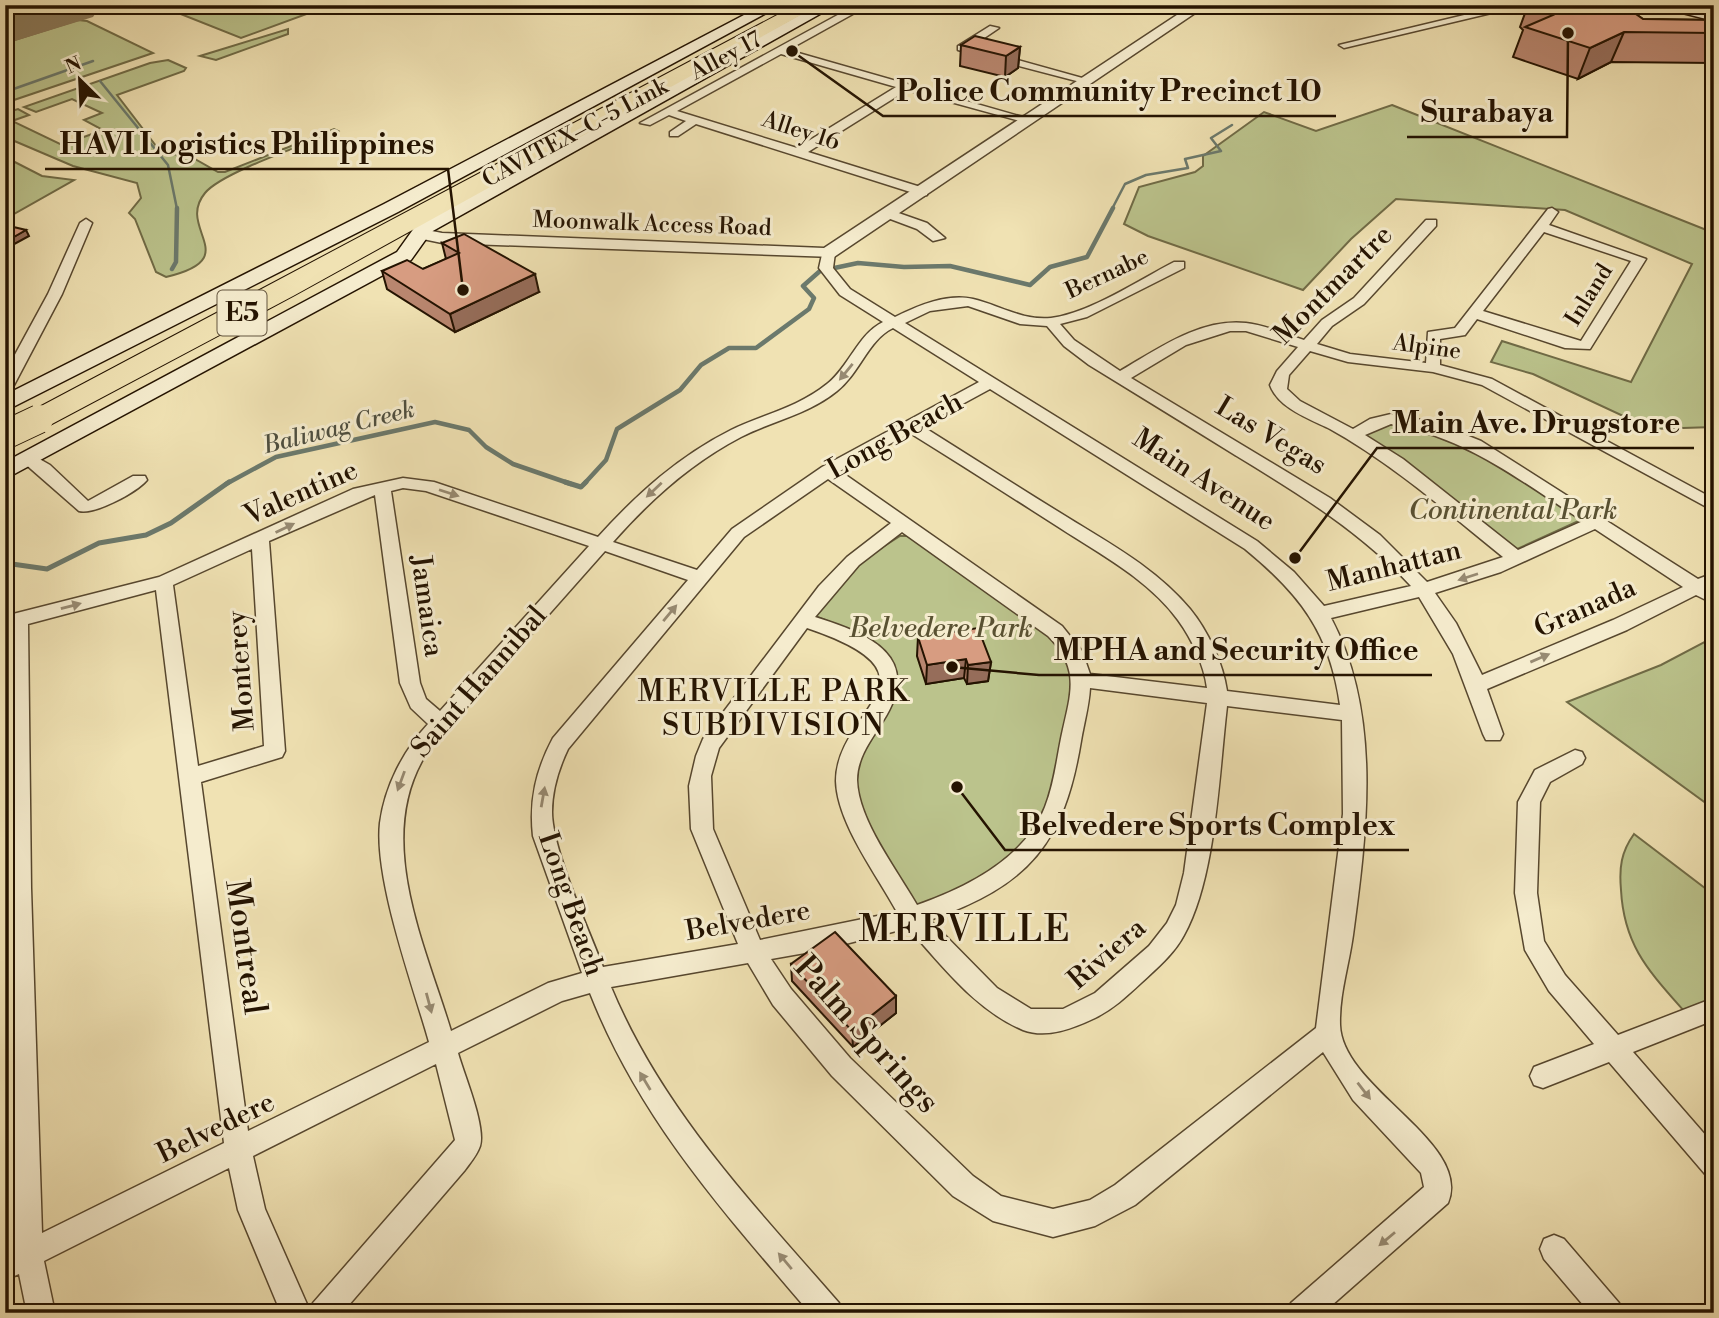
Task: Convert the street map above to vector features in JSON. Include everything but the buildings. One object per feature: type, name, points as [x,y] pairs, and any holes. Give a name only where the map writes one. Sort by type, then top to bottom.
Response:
[{"type":"highway","name":"CAVITEX–C-5 Link","points":[[5,435],[16,414],[538,141],[791,5]]},
{"type":"highway","name":"CAVITEX–C-5 Link","points":[[16,414],[275,295],[810,5]]},
{"type":"highway","points":[[1683,5],[1712,7]]},
{"type":"main road","points":[[38,453],[16,414],[205,306],[442,184],[774,5]]},
{"type":"main road","points":[[5,472],[406,254],[416,244],[418,233],[424,228],[829,5]]},
{"type":"main road","points":[[1658,5],[1714,17]]},
{"type":"main road","points":[[5,466],[38,453]]},
{"type":"street","name":"Alley 17","points":[[646,123],[864,5]]},
{"type":"street","points":[[828,253],[1201,5]]},
{"type":"street","points":[[1344,45],[1520,5]]},
{"type":"street","points":[[994,28],[964,49],[1088,80]]},
{"type":"street","points":[[780,51],[1027,120]]},
{"type":"street","points":[[800,152],[905,86]]},
{"type":"street","name":"Alley 16","points":[[667,111],[923,192]]},
{"type":"street","points":[[674,134],[696,119]]},
{"type":"street","points":[[1433,368],[1433,335],[1460,332],[1552,212]]},
{"type":"street","points":[[890,214],[922,226],[938,237]]},
{"type":"street","points":[[5,387],[55,294],[86,223]]},
{"type":"street","name":"Montmartre","points":[[1431,223],[1370,290],[1327,323],[1282,374],[1278,385],[1280,391],[1295,404],[1353,435],[1397,463],[1517,559]]},
{"type":"street","name":"Inland","points":[[1474,313],[1570,345],[1585,345],[1639,259],[1542,227]]},
{"type":"street","name":"Moonwalk Access Road","points":[[424,228],[424,234],[431,237],[828,253]]},
{"type":"street","name":"Moonwalk Access Road","points":[[406,254],[473,239]]},
{"type":"street","name":"Main Avenue","points":[[828,253],[825,265],[845,292],[1251,545],[1288,577],[1320,614],[1337,653],[1352,714],[1355,792],[1353,842],[1328,1033]]},
{"type":"street","name":"Bernabe","points":[[898,323],[927,307],[969,302],[1025,321],[1051,322],[1082,314],[1180,265]]},
{"type":"street","name":"Las Vegas","points":[[1051,322],[1069,343],[1120,378],[1339,511],[1382,546],[1423,590],[1458,641],[1477,685],[1493,734]]},
{"type":"street","name":"Saint Hannibal","points":[[323,1313],[456,1161],[468,1143],[466,1125],[442,1051],[396,884],[391,848],[395,804],[407,766],[439,722],[603,543],[670,475],[735,434],[806,404],[831,389],[845,376],[876,331],[898,323]]},
{"type":"street","name":"Alpine","points":[[1120,378],[1219,326],[1247,327],[1306,348],[1348,359],[1433,368],[1487,382],[1714,506]]},
{"type":"street","name":"Long Beach","points":[[829,1313],[707,1168],[662,1107],[630,1056],[596,978],[544,836],[541,812],[550,765],[574,725],[751,521],[828,471],[991,382]]},
{"type":"street","points":[[1353,435],[1376,422],[1391,419],[1430,426],[1475,444],[1708,588]]},
{"type":"street","name":"Riviera","points":[[803,620],[857,640],[873,651],[889,678],[888,693],[856,747],[847,770],[847,792],[852,811],[914,918],[988,996],[1028,1020],[1065,1020],[1104,1001],[1157,953],[1175,930],[1187,905],[1195,873],[1218,699],[1215,675],[1199,638],[1184,614],[1155,585],[1115,555],[912,427]]},
{"type":"street","points":[[38,453],[57,477],[61,487],[85,507],[92,506],[139,480]]},
{"type":"street","name":"Belvedere","points":[[5,1266],[442,1051],[557,991],[596,978],[754,953],[914,918],[976,894],[1008,872],[1028,853],[1045,829],[1061,794],[1082,680],[1080,663],[1067,641],[904,522],[828,471]]},
{"type":"street","name":"Valentine","points":[[12,621],[164,582],[359,493],[382,486],[404,484],[428,486],[700,577]]},
{"type":"street","name":"Jamaica","points":[[382,486],[410,683],[418,704],[439,722]]},
{"type":"street","name":"Manhattan","points":[[1320,614],[1423,590],[1517,559],[1598,521]]},
{"type":"street","name":"Palm Springs","points":[[904,522],[841,571],[710,745],[701,768],[698,808],[702,829],[754,953],[782,997],[841,1067],[963,1186],[993,1207],[1018,1216],[1054,1223],[1096,1212],[1125,1195],[1328,1033]]},
{"type":"street","name":"Monterey","points":[[189,777],[275,751],[260,540]]},
{"type":"street","name":"Montreal","points":[[164,582],[238,1151],[252,1210],[296,1313]]},
{"type":"street","name":"Granada","points":[[1477,685],[1708,588]]},
{"type":"street","points":[[12,621],[29,1255],[41,1313]]},
{"type":"street","points":[[1082,680],[1352,714]]},
{"type":"street","points":[[1575,758],[1542,776],[1534,787],[1529,802],[1526,893],[1532,943],[1550,972],[1610,1047],[1714,1165]]},
{"type":"street","points":[[1543,1076],[1610,1047],[1714,1009]]},
{"type":"street","points":[[1301,1313],[1437,1193],[1434,1168],[1365,1093],[1344,1065],[1328,1033]]},
{"type":"street","points":[[1554,1249],[1609,1313]]},
{"type":"green space","points":[[158,5],[331,5],[241,38]]},
{"type":"green space","points":[[78,20],[87,21],[153,53],[5,103],[5,43]]},
{"type":"green space","points":[[288,29],[288,34],[216,60],[200,56]]},
{"type":"green space","points":[[168,60],[186,68],[117,95],[163,155],[186,154],[218,172],[225,172],[334,129],[338,131],[247,167],[214,185],[205,193],[198,206],[198,219],[206,252],[202,261],[166,277],[156,272],[135,219],[129,213],[141,198],[137,183],[73,166],[5,137],[5,113],[18,109],[29,115],[12,121],[62,145],[103,130],[84,120],[102,113],[72,99],[36,112],[24,107],[150,63]]},
{"type":"green space","points":[[1392,105],[1714,233],[1714,427],[1651,429],[1533,374],[1491,362],[1502,341],[1631,382],[1692,264],[1565,210],[1396,199],[1351,239],[1303,290],[1148,236],[1124,224],[1139,187],[1195,172],[1203,166],[1203,156],[1264,112],[1316,131]]},
{"type":"green space","points":[[5,157],[42,176],[74,180],[5,219]]},
{"type":"green space","name":"Continental Park","points":[[1398,424],[1448,437],[1472,448],[1583,519],[1515,550],[1362,436],[1381,426]]},
{"type":"green space","name":"Belvedere Park","points":[[900,536],[913,536],[1051,634],[1074,665],[1076,685],[1048,812],[999,875],[918,909],[886,860],[865,821],[856,783],[858,767],[866,747],[899,690],[894,675],[887,662],[868,642],[815,616],[836,577]]},
{"type":"green space","points":[[1712,638],[1714,809],[1567,702],[1661,665]]},
{"type":"green space","points":[[1634,834],[1714,895],[1714,1002],[1684,1011],[1649,970],[1633,942],[1623,910],[1620,874],[1624,854]]},
{"type":"waterway","points":[[5,92],[93,61]]},
{"type":"waterway","points":[[100,81],[168,165],[177,209]]},
{"type":"waterway","name":"Baliwag Creek","points":[[1112,209],[1125,184],[1146,175],[1188,168],[1185,159],[1221,151],[1211,138],[1232,125]]},
{"type":"waterway","name":"Baliwag Creek","points":[[584,484],[606,460],[617,429],[680,390],[701,365],[729,348],[756,348],[809,309],[814,298],[803,286],[820,271],[858,263],[904,267],[950,266],[1030,285],[1050,267],[1087,257],[1113,208]]},
{"type":"waterway","points":[[172,269],[176,262],[177,209]]},
{"type":"waterway","name":"Baliwag Creek","points":[[227,484],[276,457],[435,422],[469,430],[486,447],[513,464],[567,483]]},
{"type":"waterway","name":"Baliwag Creek","points":[[567,483],[581,487],[584,484]]},
{"type":"waterway","name":"Baliwag Creek","points":[[567,483],[571,484]]},
{"type":"waterway","name":"Baliwag Creek","points":[[5,563],[47,569],[99,543],[146,535],[171,523],[227,484]]},
{"type":"runway","points":[[5,27],[73,5]]},
{"type":"tunnel","points":[[533,144],[543,138]]},
{"type":"place","name":"Surabaya","points":[[1568,33]]},
{"type":"place","name":"Police Community Precinct 10","points":[[792,51]]},
{"type":"place","name":"HAVI Logistics Philippines","points":[[463,290]]},
{"type":"place","name":"Main Ave. Drugstore","points":[[1295,558]]},
{"type":"place","name":"MPHA and Security Office","points":[[952,667]]},
{"type":"place","name":"Belvedere Sports Complex","points":[[957,787]]},
{"type":"district","name":"MERVILLE PARK SUBDIVISION","points":[[774,709]]},
{"type":"district","name":"MERVILLE","points":[[965,930]]}]
